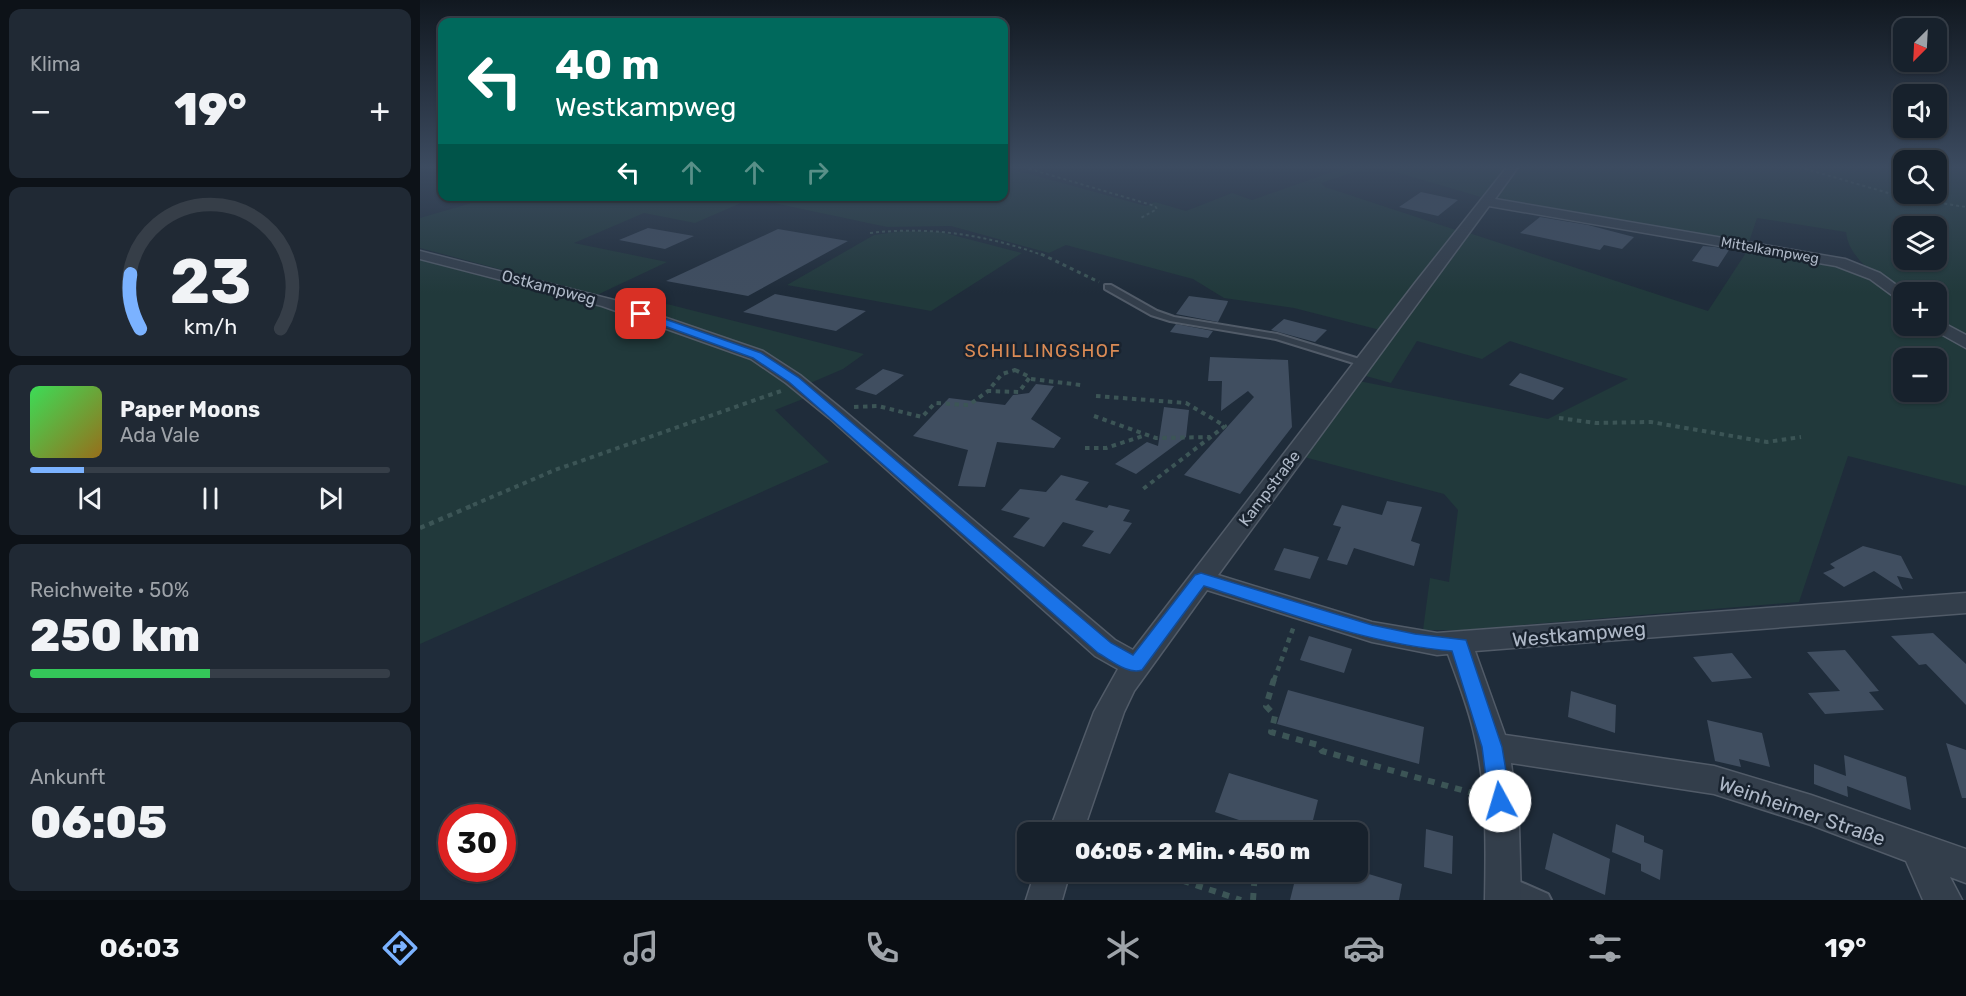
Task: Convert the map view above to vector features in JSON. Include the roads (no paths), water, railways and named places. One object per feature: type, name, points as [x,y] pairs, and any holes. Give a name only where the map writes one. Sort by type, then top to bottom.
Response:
[{"type":"street","name":"Kampstraße","points":[[1070,822],[1109,712],[1123,684],[1479,209]]},
{"type":"street","name":"Mittelkampweg","points":[[1532,209],[1840,262],[1869,272],[1893,291]]},
{"type":"street","name":"Ostkampweg","points":[[420,255],[608,303],[757,355],[836,414],[1105,648],[1136,665]]},
{"type":"street","points":[[1947,331],[1966,343]]},
{"type":"street","name":"Westkampweg","points":[[1201,579],[1404,639],[1459,645],[1810,613],[1966,603]]},
{"type":"street","points":[[1459,645],[1492,747],[1500,801],[1503,892]]},
{"type":"street","name":"Weinheimer Straße","points":[[1492,747],[1714,780],[1811,810],[1966,866]]},
{"type":"street","points":[[1920,851],[1927,873],[1944,900]]},
{"type":"street","points":[[1044,900],[1050,882]]},
{"type":"lane","points":[[1108,286],[1154,313],[1173,319],[1277,337],[1363,363]]},
{"type":"lane","points":[[1503,892],[1542,900]]},
{"type":"district","name":"SCHILLINGSHOF","points":[[1043,351]]}]
